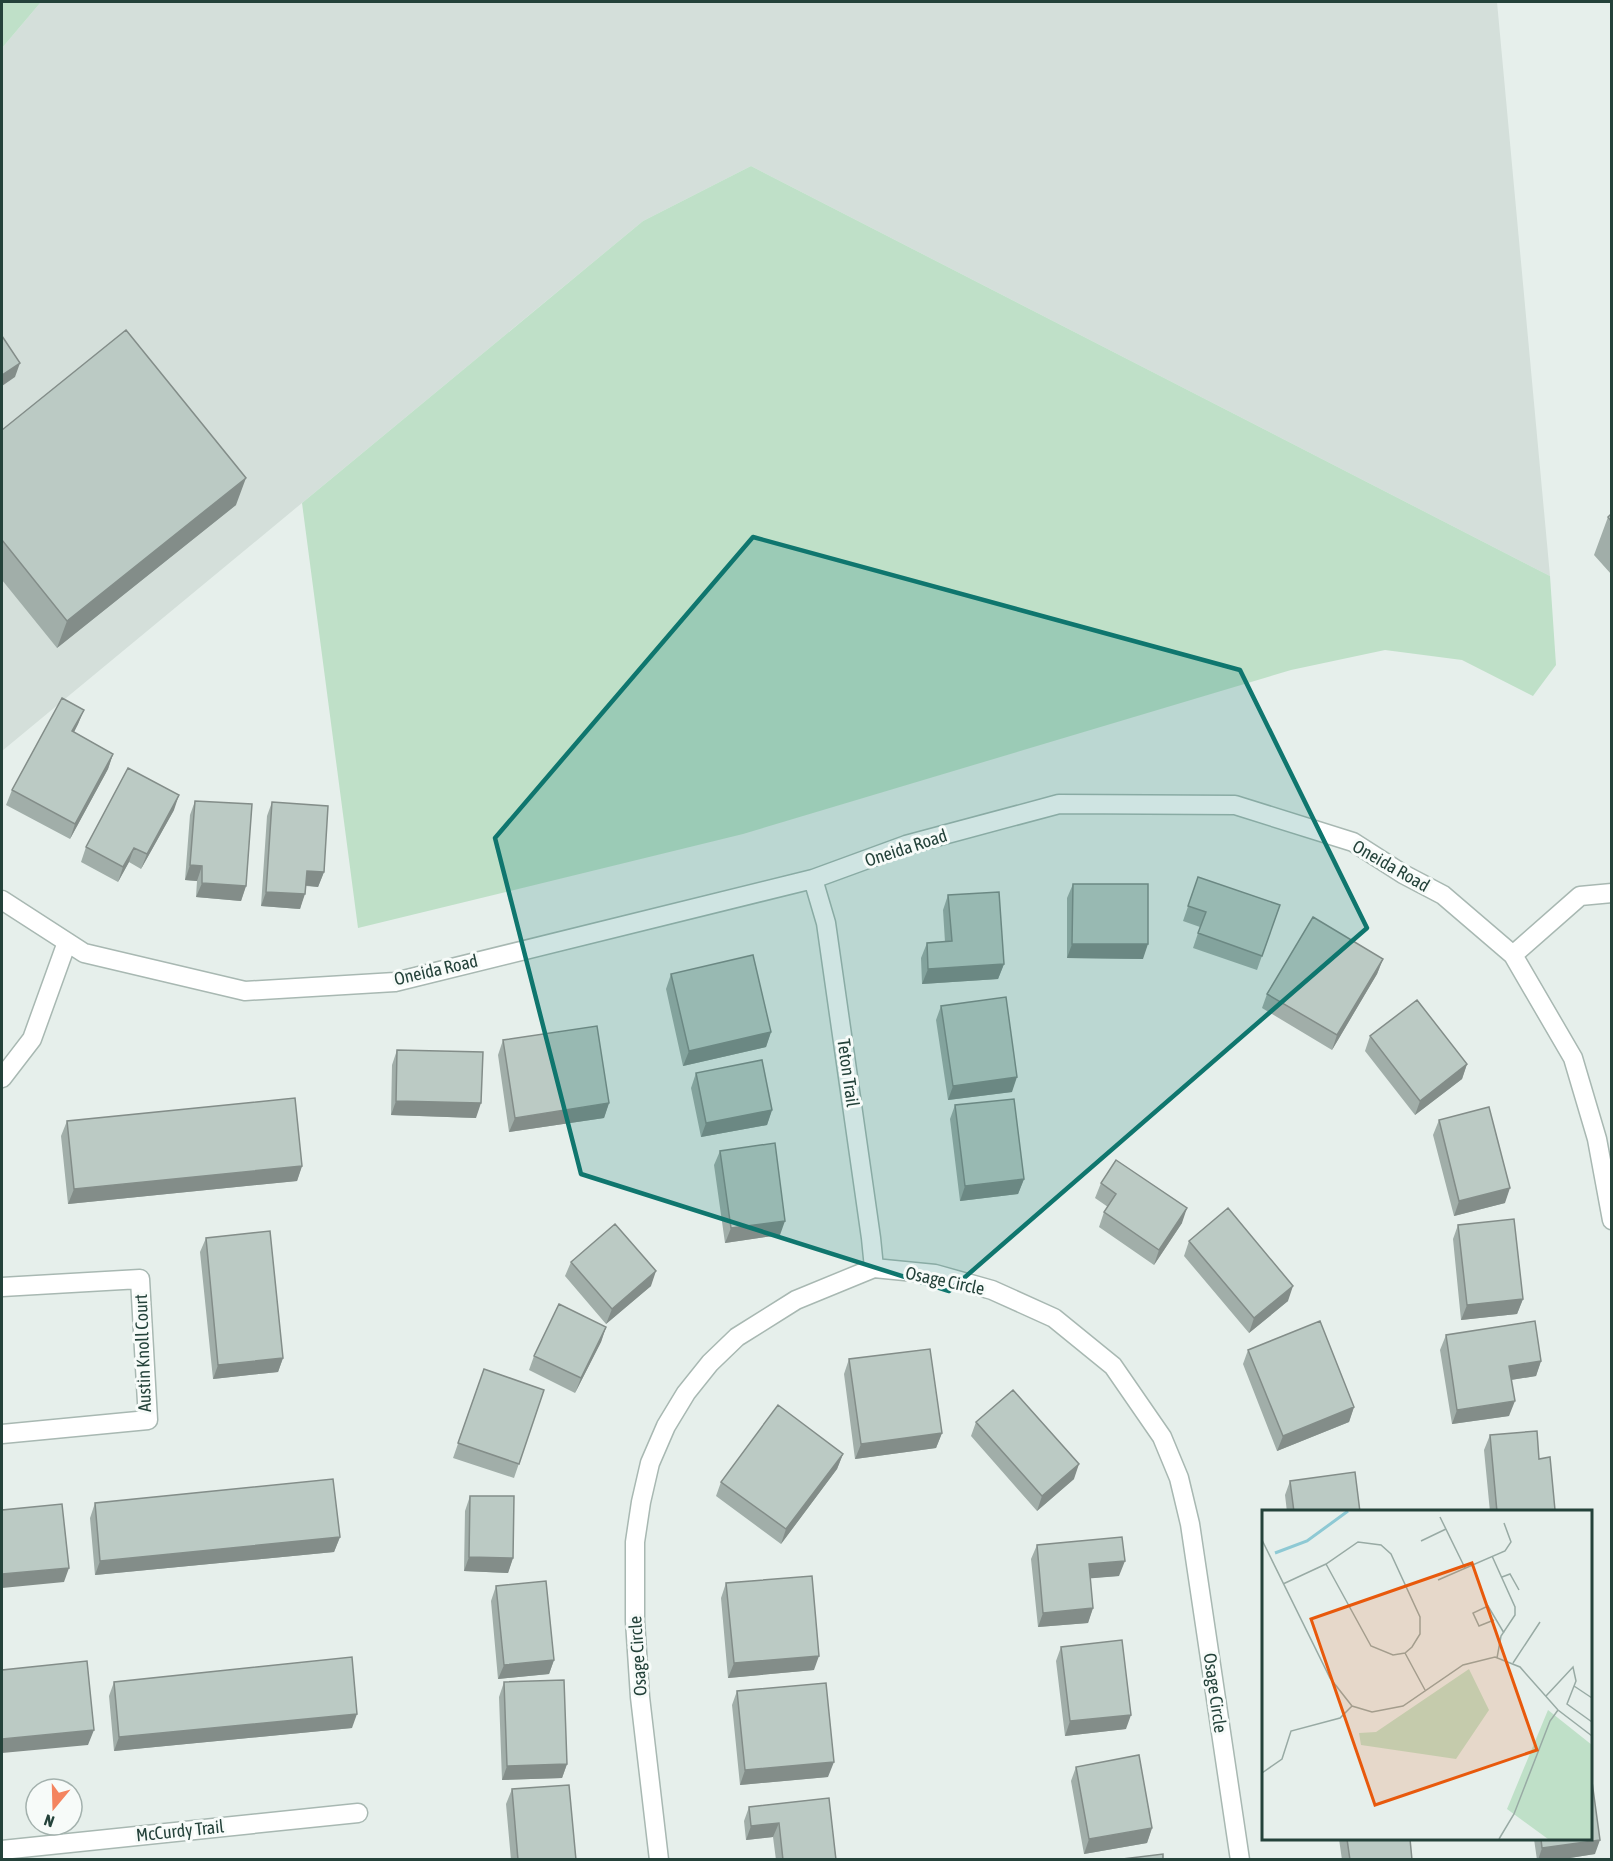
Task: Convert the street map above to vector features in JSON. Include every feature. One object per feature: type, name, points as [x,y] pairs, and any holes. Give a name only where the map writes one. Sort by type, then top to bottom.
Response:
[{"type":"street","name":"Oneida Road","points":[[2,900],[84,953],[245,992],[395,982],[813,879],[906,845],[1059,804],[1235,805],[1353,842],[1403,874],[1443,895],[1513,955],[1573,1058],[1598,1138],[1611,1220]]},
{"type":"street","name":"Teton Trail","points":[[813,879],[826,923],[874,1268]]},
{"type":"street","points":[[1513,955],[1580,896],[1611,893]]},
{"type":"street","points":[[2,1078],[32,1039],[67,942]]},
{"type":"street","name":"Osage Circle","points":[[659,1860],[640,1697],[635,1621],[635,1542],[650,1463],[666,1426],[686,1393],[710,1363],[737,1337],[796,1300],[874,1268],[936,1274],[992,1290],[1054,1318],[1113,1366],[1162,1437],[1179,1478],[1190,1524],[1240,1860]]},
{"type":"street","name":"Austin Knoll Court","points":[[2,1287],[140,1279],[148,1419],[2,1434]]},
{"type":"street","name":"McCurdy Trail","points":[[2,1850],[358,1813]]},
{"type":"street","points":[[84,1841],[86,1860]]},
{"type":"highlighted area","points":[[753,537],[1240,670],[1367,928],[949,1291],[581,1174],[495,838]]},
{"type":"shaded area","points":[[41,2],[1497,2],[1550,576],[751,166],[643,221],[2,751],[2,48]]},
{"type":"green space","points":[[2,2],[41,2],[2,48]]},
{"type":"green space","points":[[751,166],[1550,576],[1556,665],[1533,696],[1462,660],[1385,650],[1291,670],[743,834],[358,928],[302,503],[643,221]]},
{"type":"building","points":[[126,330],[246,478],[67,621],[2,540],[2,430]]},
{"type":"building","points":[[2,336],[20,363],[2,375]]},
{"type":"building","points":[[62,698],[84,710],[72,731],[113,754],[75,824],[12,790]]},
{"type":"building","points":[[128,768],[179,795],[147,854],[134,848],[123,867],[86,847]]},
{"type":"building","points":[[195,801],[252,804],[246,886],[202,883],[202,866],[190,865]]},
{"type":"building","points":[[272,802],[328,806],[324,872],[307,871],[305,894],[266,892]]},
{"type":"building","points":[[1198,877],[1280,905],[1262,956],[1198,933],[1206,912],[1188,906]]},
{"type":"building","points":[[1073,884],[1148,884],[1148,944],[1072,944]]},
{"type":"building","points":[[999,892],[1004,964],[928,969],[927,943],[952,941],[948,895]]},
{"type":"building","points":[[1313,917],[1383,959],[1337,1035],[1267,994]]},
{"type":"building","points":[[753,955],[771,1032],[689,1051],[671,974]]},
{"type":"building","points":[[1006,997],[1017,1077],[953,1086],[941,1006]]},
{"type":"building","points":[[1417,1000],[1467,1064],[1420,1101],[1370,1036]]},
{"type":"building","points":[[597,1026],[609,1103],[515,1118],[503,1040]]},
{"type":"building","points":[[397,1050],[483,1052],[481,1103],[396,1101]]},
{"type":"building","points":[[762,1060],[772,1110],[706,1123],[696,1073]]},
{"type":"building","points":[[295,1098],[302,1166],[74,1189],[67,1121]]},
{"type":"building","points":[[1014,1099],[1024,1179],[965,1186],[955,1105]]},
{"type":"building","points":[[1489,1107],[1510,1188],[1459,1201],[1439,1120]]},
{"type":"building","points":[[775,1143],[785,1221],[731,1228],[720,1151]]},
{"type":"building","points":[[1116,1160],[1187,1208],[1159,1250],[1104,1212],[1116,1194],[1101,1183]]},
{"type":"building","points":[[1228,1208],[1293,1286],[1254,1318],[1189,1241]]},
{"type":"building","points":[[1514,1219],[1523,1299],[1467,1305],[1458,1225]]},
{"type":"building","points":[[615,1224],[656,1271],[612,1309],[571,1262]]},
{"type":"building","points":[[270,1231],[283,1358],[218,1365],[206,1238]]},
{"type":"building","points":[[559,1304],[606,1327],[581,1378],[534,1356]]},
{"type":"building","points":[[1320,1321],[1354,1407],[1283,1436],[1248,1350]]},
{"type":"building","points":[[1535,1321],[1541,1361],[1509,1366],[1515,1401],[1457,1410],[1446,1335]]},
{"type":"building","points":[[930,1349],[942,1433],[861,1444],[849,1359]]},
{"type":"building","points":[[484,1369],[544,1390],[519,1464],[458,1443]]},
{"type":"building","points":[[1013,1390],[1079,1464],[1042,1496],[976,1422]]},
{"type":"building","points":[[778,1405],[843,1454],[786,1529],[721,1482]]},
{"type":"building","points":[[1537,1431],[1539,1459],[1550,1457],[1555,1510],[1497,1510],[1490,1435]]},
{"type":"building","points":[[1355,1472],[1360,1510],[1294,1510],[1290,1481]]},
{"type":"building","points":[[333,1479],[340,1537],[100,1561],[95,1503]]},
{"type":"building","points":[[470,1496],[514,1496],[513,1558],[469,1557]]},
{"type":"building","points":[[62,1504],[69,1568],[2,1574],[2,1510]]},
{"type":"building","points":[[1122,1537],[1125,1561],[1089,1564],[1093,1608],[1043,1613],[1037,1545]]},
{"type":"building","points":[[812,1576],[819,1656],[734,1663],[726,1583]]},
{"type":"building","points":[[546,1581],[554,1660],[504,1665],[496,1586]]},
{"type":"building","points":[[1122,1640],[1131,1715],[1070,1721],[1061,1647]]},
{"type":"building","points":[[352,1657],[357,1714],[119,1737],[114,1682]]},
{"type":"building","points":[[87,1661],[94,1730],[2,1739],[2,1670]]},
{"type":"building","points":[[564,1680],[567,1764],[507,1766],[504,1682]]},
{"type":"building","points":[[826,1683],[834,1762],[745,1770],[737,1691]]},
{"type":"building","points":[[1139,1755],[1152,1828],[1089,1839],[1076,1767]]},
{"type":"building","points":[[1592,1782],[1600,1840],[1542,1848],[1541,1840],[1592,1840]]},
{"type":"building","points":[[569,1785],[576,1860],[518,1860],[512,1789]]},
{"type":"building","points":[[829,1798],[836,1860],[783,1860],[779,1823],[751,1826],[749,1807]]},
{"type":"building","points":[[1347,1840],[1410,1840],[1412,1860],[1350,1860]]},
{"type":"building","points":[[1163,1854],[1163,1860],[1114,1860]]}]
